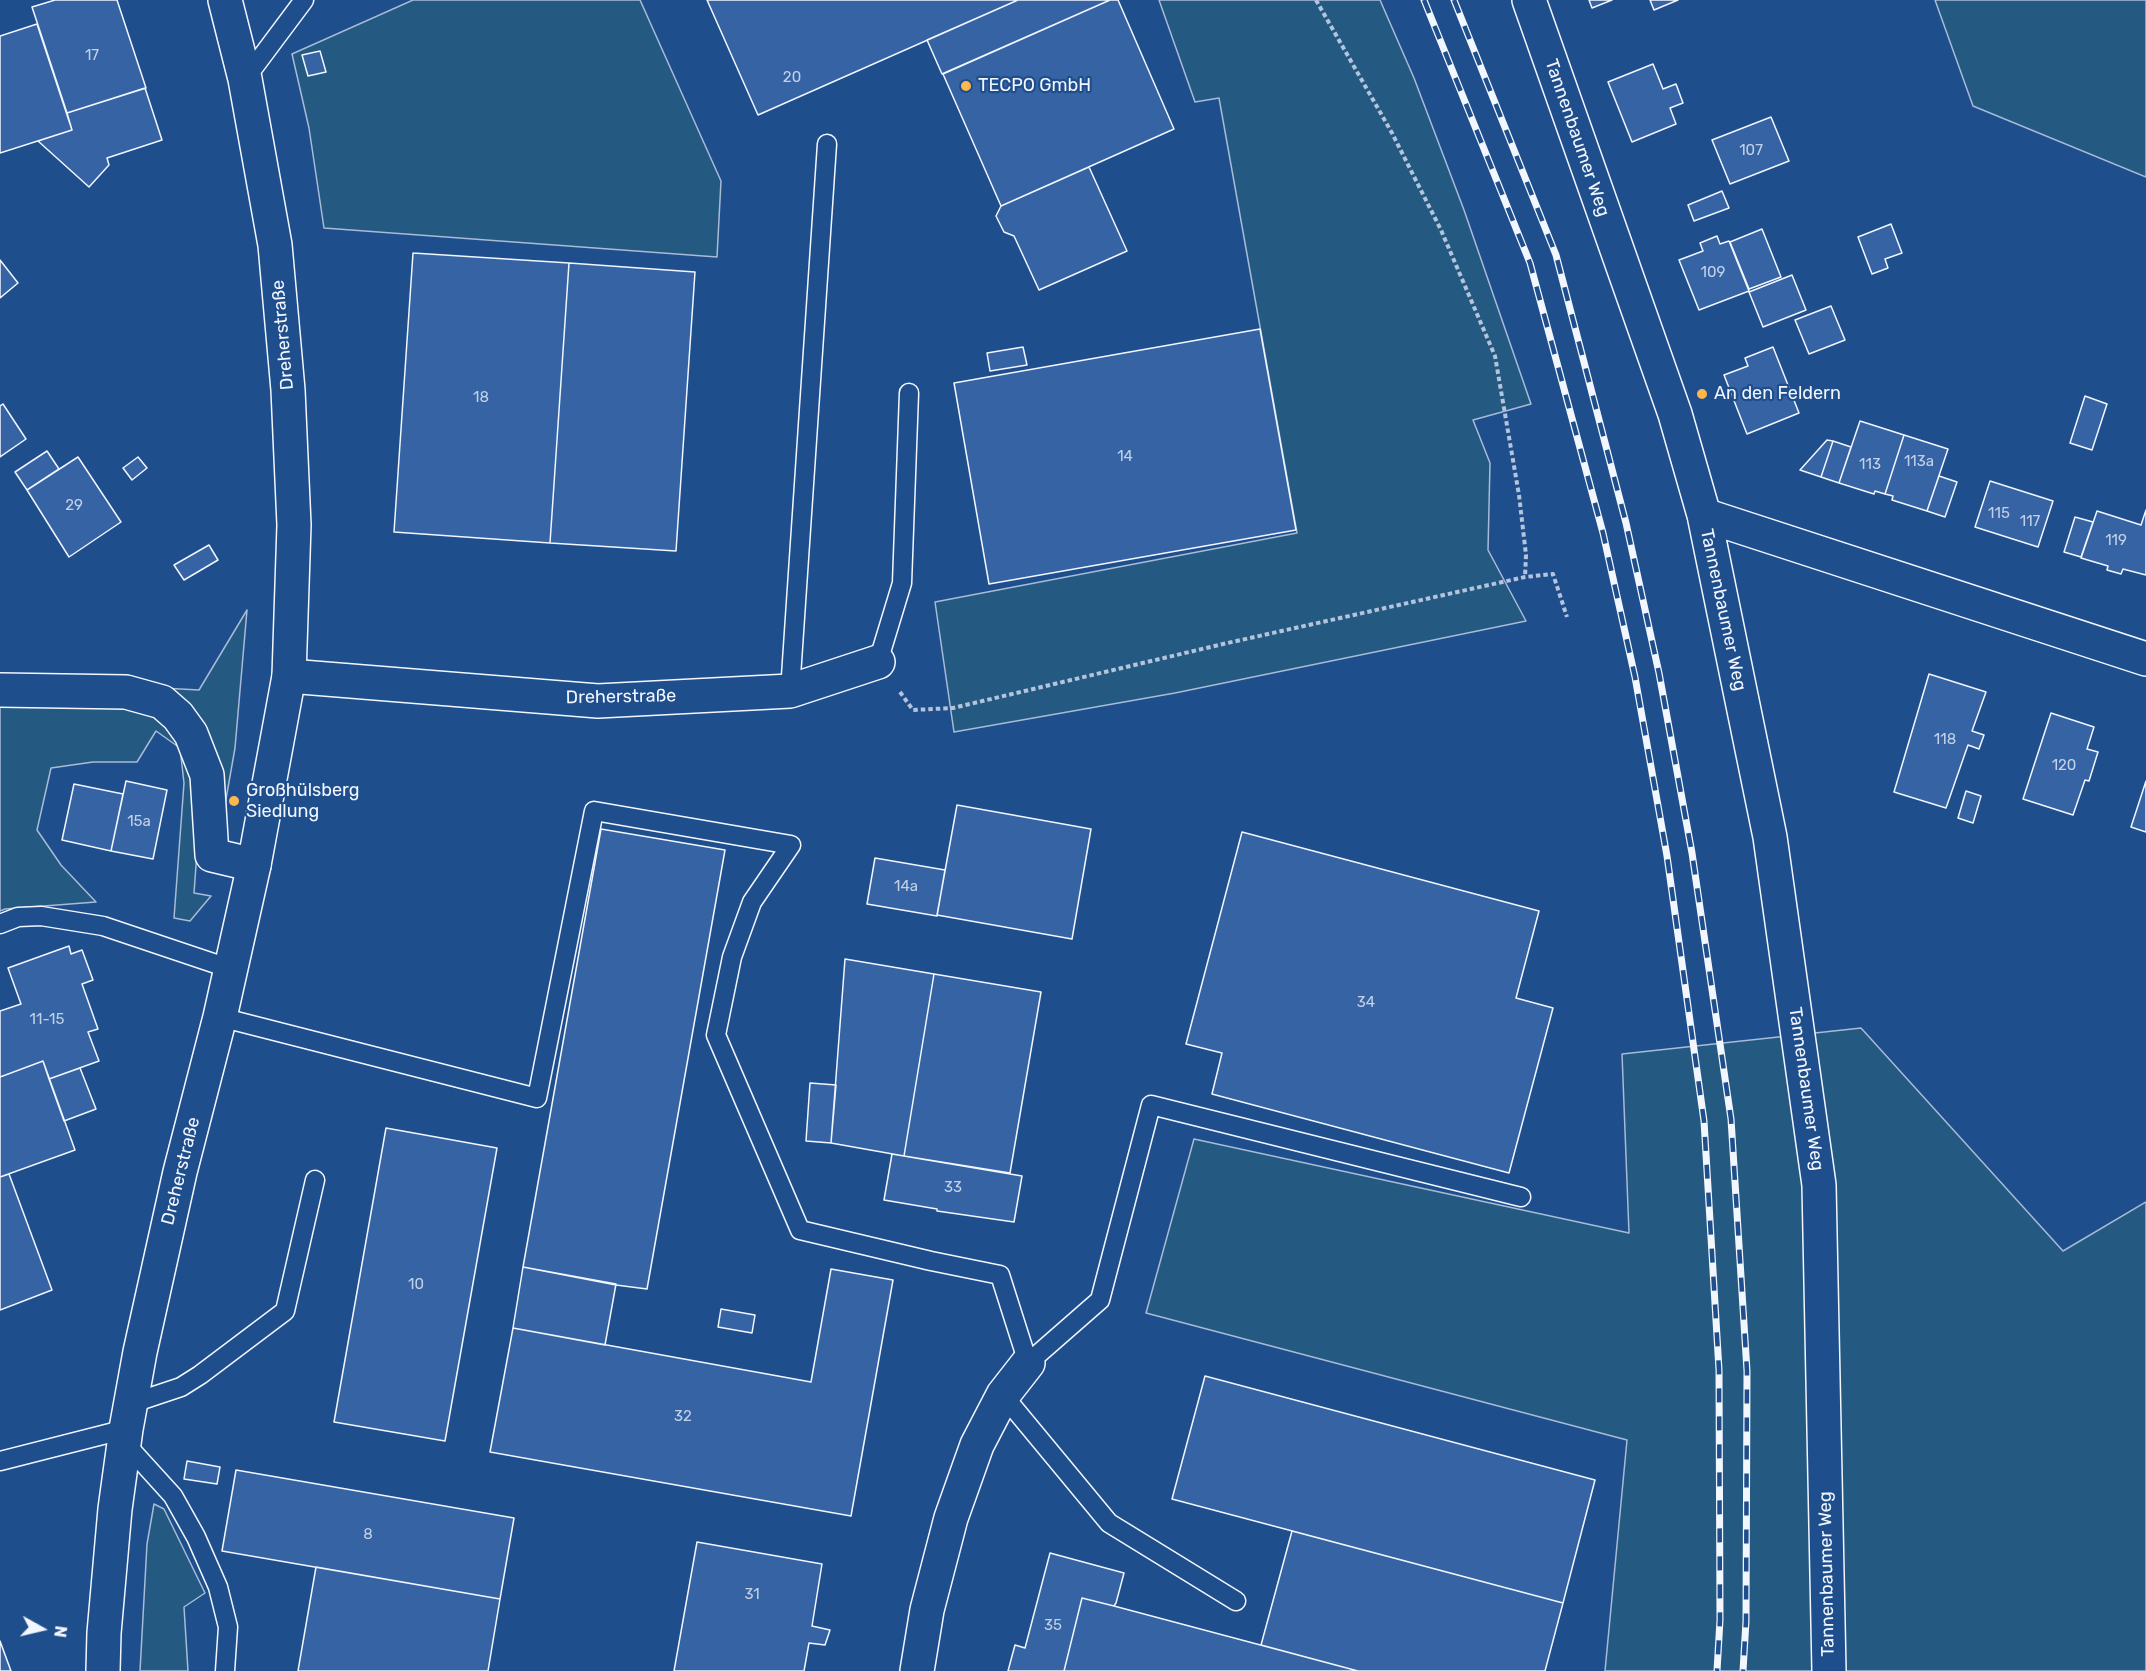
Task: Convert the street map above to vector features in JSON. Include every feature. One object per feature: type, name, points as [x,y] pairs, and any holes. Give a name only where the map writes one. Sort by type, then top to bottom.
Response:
[{"type":"street","name":"Dreherstraße","points":[[103,1671],[104,1633],[127,1425],[140,1352],[180,1172],[220,1017],[254,865],[289,676],[294,525],[288,390],[275,245],[245,78],[225,0]]},
{"type":"street","name":"Tannenbaumer Weg","points":[[1528,0],[1675,414],[1704,515],[1770,837],[1819,1185],[1829,1671]]},
{"type":"street","name":"Tannenbaumer Weg","points":[[1704,515],[2146,659]]},
{"type":"street","name":"Dreherstraße","points":[[289,676],[598,701],[790,691],[878,662]]},
{"type":"street","points":[[0,690],[126,692],[162,702],[178,716],[191,734],[207,775],[212,855],[254,865]]},
{"type":"street","points":[[916,1671],[927,1610],[951,1518],[978,1445],[1002,1395],[1028,1363]]},
{"type":"lane","points":[[245,78],[304,0]]},
{"type":"lane","points":[[790,691],[827,144]]},
{"type":"lane","points":[[878,662],[902,583],[909,393]]},
{"type":"lane","points":[[220,1017],[537,1098],[594,812],[791,845],[752,902],[732,957],[716,1035],[800,1230],[1000,1275],[1028,1363],[1100,1300],[1151,1105],[1521,1197]]},
{"type":"lane","points":[[0,924],[18,917],[41,916],[103,926],[231,969]]},
{"type":"lane","points":[[0,1461],[127,1425],[200,1375],[285,1311],[315,1180]]},
{"type":"lane","points":[[1002,1395],[1108,1523],[1236,1601]]},
{"type":"lane","points":[[127,1425],[173,1496],[218,1587],[228,1628],[225,1671]]},
{"type":"path","points":[[1316,0],[1392,133],[1441,230],[1496,356],[1519,495],[1526,555],[1525,577]]},
{"type":"path","points":[[878,662],[913,710],[953,708],[1223,644],[1525,577],[1553,574],[1567,617]]},
{"type":"shaded area","points":[[413,0],[640,0],[721,181],[717,257],[324,228],[309,128],[292,54]]},
{"type":"shaded area","points":[[1159,0],[1380,0],[1414,78],[1464,210],[1531,404],[1473,420],[1490,463],[1488,550],[1526,621],[1175,693],[954,732],[935,602],[1297,533],[1219,98],[1195,102]]},
{"type":"shaded area","points":[[1935,0],[2146,0],[2146,177],[1973,106]]},
{"type":"shaded area","points":[[247,610],[235,748],[223,816],[162,688],[199,690]]},
{"type":"shaded area","points":[[0,702],[148,710],[181,737],[200,811],[194,893],[211,896],[190,921],[174,918],[184,783],[180,748],[156,731],[137,762],[93,762],[51,768],[37,830],[61,865],[96,902],[0,911]]},
{"type":"shaded area","points":[[1861,1028],[2063,1251],[2146,1202],[2146,1671],[1605,1671],[1627,1440],[1146,1313],[1194,1139],[1629,1233],[1622,1054]]},
{"type":"shaded area","points":[[154,1504],[164,1509],[205,1593],[184,1607],[188,1671],[140,1671],[147,1544]]},
{"type":"building","points":[[55,0],[117,0],[146,88],[67,113],[32,7]]},
{"type":"building","points":[[707,0],[1018,0],[758,115]]},
{"type":"building","points":[[1018,0],[1110,0],[942,74],[927,40]]},
{"type":"building","points":[[1110,0],[1118,0],[1174,129],[1001,206],[943,74]]},
{"type":"building","points":[[1589,0],[1612,0],[1592,8]]},
{"type":"building","points":[[1650,0],[1678,0],[1654,10]]},
{"type":"building","points":[[37,24],[72,130],[0,153],[0,36]]},
{"type":"building","points":[[320,51],[326,72],[308,76],[302,55]]},
{"type":"building","points":[[1653,64],[1663,89],[1676,84],[1683,103],[1670,108],[1676,124],[1632,142],[1608,82]]},
{"type":"building","points":[[145,88],[162,140],[107,158],[109,165],[89,187],[38,141],[72,130],[67,113]]},
{"type":"building","points":[[1771,117],[1789,161],[1730,184],[1712,140]]},
{"type":"building","points":[[1089,167],[1127,251],[1039,290],[1014,236],[1004,232],[996,216],[1001,206]]},
{"type":"building","points":[[1722,191],[1729,208],[1694,221],[1688,205]]},
{"type":"building","points":[[1891,224],[1902,253],[1885,259],[1888,268],[1872,274],[1858,237]]},
{"type":"building","points":[[1762,229],[1781,277],[1749,289],[1730,242]]},
{"type":"building","points":[[1717,236],[1720,244],[1729,241],[1749,291],[1699,310],[1679,260],[1703,251],[1700,243]]},
{"type":"building","points":[[413,253],[569,263],[550,543],[394,532]]},
{"type":"building","points":[[0,260],[18,283],[0,298]]},
{"type":"building","points":[[569,263],[695,272],[676,551],[550,543]]},
{"type":"building","points":[[1792,275],[1806,310],[1763,327],[1749,292]]},
{"type":"building","points":[[1831,306],[1845,340],[1809,354],[1795,320]]},
{"type":"building","points":[[1260,329],[1296,530],[989,584],[954,383]]},
{"type":"building","points":[[1023,347],[1027,365],[990,371],[987,353]]},
{"type":"building","points":[[1773,347],[1799,413],[1747,434],[1724,375],[1748,366],[1745,358]]},
{"type":"building","points":[[2085,396],[2107,404],[2092,450],[2070,443]]},
{"type":"building","points":[[3,404],[26,439],[0,457],[0,406]]},
{"type":"building","points":[[1860,421],[1904,435],[1885,494],[1875,491],[1874,494],[1839,483]]},
{"type":"building","points":[[1904,435],[1948,449],[1927,511],[1892,500],[1893,496],[1885,494]]},
{"type":"building","points":[[1827,440],[1833,441],[1821,477],[1800,470]]},
{"type":"building","points":[[1833,441],[1851,447],[1839,483],[1821,477]]},
{"type":"building","points":[[47,451],[59,469],[27,490],[15,472]]},
{"type":"building","points":[[78,457],[121,522],[69,557],[27,490]]},
{"type":"building","points":[[138,457],[147,468],[132,480],[123,468]]},
{"type":"building","points":[[1939,476],[1957,482],[1945,517],[1927,511]]},
{"type":"building","points":[[1990,481],[2053,501],[2038,547],[1975,527]]},
{"type":"building","points":[[2146,510],[2146,575],[2123,569],[2121,574],[2107,570],[2108,566],[2081,558],[2097,511],[2141,525]]},
{"type":"building","points":[[2075,517],[2093,522],[2081,557],[2064,552]]},
{"type":"building","points":[[209,545],[218,560],[184,580],[174,565]]},
{"type":"building","points":[[1929,674],[1986,692],[1972,731],[1984,735],[1979,749],[1968,745],[1946,808],[1894,792]]},
{"type":"building","points":[[2051,713],[2094,727],[2087,749],[2098,752],[2089,781],[2085,780],[2073,815],[2023,799]]},
{"type":"building","points":[[126,781],[167,790],[153,859],[111,851]]},
{"type":"building","points":[[2146,781],[2146,832],[2131,827]]},
{"type":"building","points":[[74,784],[123,794],[111,851],[62,840]]},
{"type":"building","points":[[1966,791],[1981,796],[1973,823],[1958,818]]},
{"type":"building","points":[[957,805],[1091,829],[1072,939],[937,915]]},
{"type":"building","points":[[601,829],[725,850],[647,1289],[523,1267]]},
{"type":"building","points":[[1242,832],[1539,911],[1516,998],[1553,1008],[1509,1173],[1212,1094],[1222,1053],[1186,1044]]},
{"type":"building","points":[[875,858],[945,870],[937,916],[867,904]]},
{"type":"building","points":[[69,946],[71,954],[82,950],[93,980],[82,984],[98,1029],[88,1032],[99,1061],[49,1079],[43,1061],[0,1077],[0,1011],[21,1004],[8,968]]},
{"type":"building","points":[[845,959],[934,974],[904,1156],[831,1143]]},
{"type":"building","points":[[934,974],[1041,992],[1010,1173],[904,1156]]},
{"type":"building","points":[[43,1061],[75,1150],[0,1177],[0,1077]]},
{"type":"building","points":[[80,1068],[96,1109],[64,1121],[49,1079]]},
{"type":"building","points":[[810,1083],[836,1085],[831,1143],[806,1141]]},
{"type":"building","points":[[386,1128],[497,1148],[445,1441],[334,1422]]},
{"type":"building","points":[[892,1154],[1022,1176],[1014,1222],[937,1211],[937,1209],[884,1200]]},
{"type":"building","points":[[9,1174],[52,1290],[0,1310],[0,1177]]},
{"type":"building","points":[[523,1267],[616,1284],[605,1345],[513,1328]]},
{"type":"building","points":[[831,1269],[893,1280],[851,1516],[490,1452],[513,1328],[811,1382]]},
{"type":"building","points":[[721,1309],[755,1315],[752,1333],[718,1327]]},
{"type":"building","points":[[1205,1376],[1595,1480],[1563,1603],[1172,1499]]},
{"type":"building","points":[[187,1461],[220,1467],[217,1484],[184,1479]]},
{"type":"building","points":[[236,1470],[514,1518],[500,1599],[222,1551]]},
{"type":"building","points":[[1292,1531],[1563,1603],[1545,1671],[1358,1671],[1261,1645]]},
{"type":"building","points":[[697,1542],[822,1564],[812,1626],[830,1630],[825,1645],[809,1643],[804,1671],[674,1671]]},
{"type":"building","points":[[1050,1553],[1124,1573],[1116,1603],[1114,1606],[1082,1598],[1064,1671],[1008,1671],[1015,1645],[1025,1648]]},
{"type":"building","points":[[316,1567],[500,1599],[488,1671],[298,1671]]},
{"type":"building","points":[[1082,1598],[1114,1606],[1358,1671],[1064,1671]]},
{"type":"building","points":[[0,1641],[11,1671],[0,1671]]},
{"type":"railway","points":[[1424,0],[1530,263],[1603,533],[1635,677],[1667,856],[1704,1121],[1719,1370],[1720,1620],[1717,1671]]},
{"type":"railway","points":[[1454,0],[1556,255],[1626,523],[1659,673],[1692,853],[1731,1119],[1747,1371],[1746,1621],[1743,1671]]},
{"type":"place","name":"TECPO GmbH","points":[[966,86]]},
{"type":"place","name":"An den Feldern","points":[[1702,394]]},
{"type":"place","name":"Großhülsberg Siedlung","points":[[234,801]]}]
